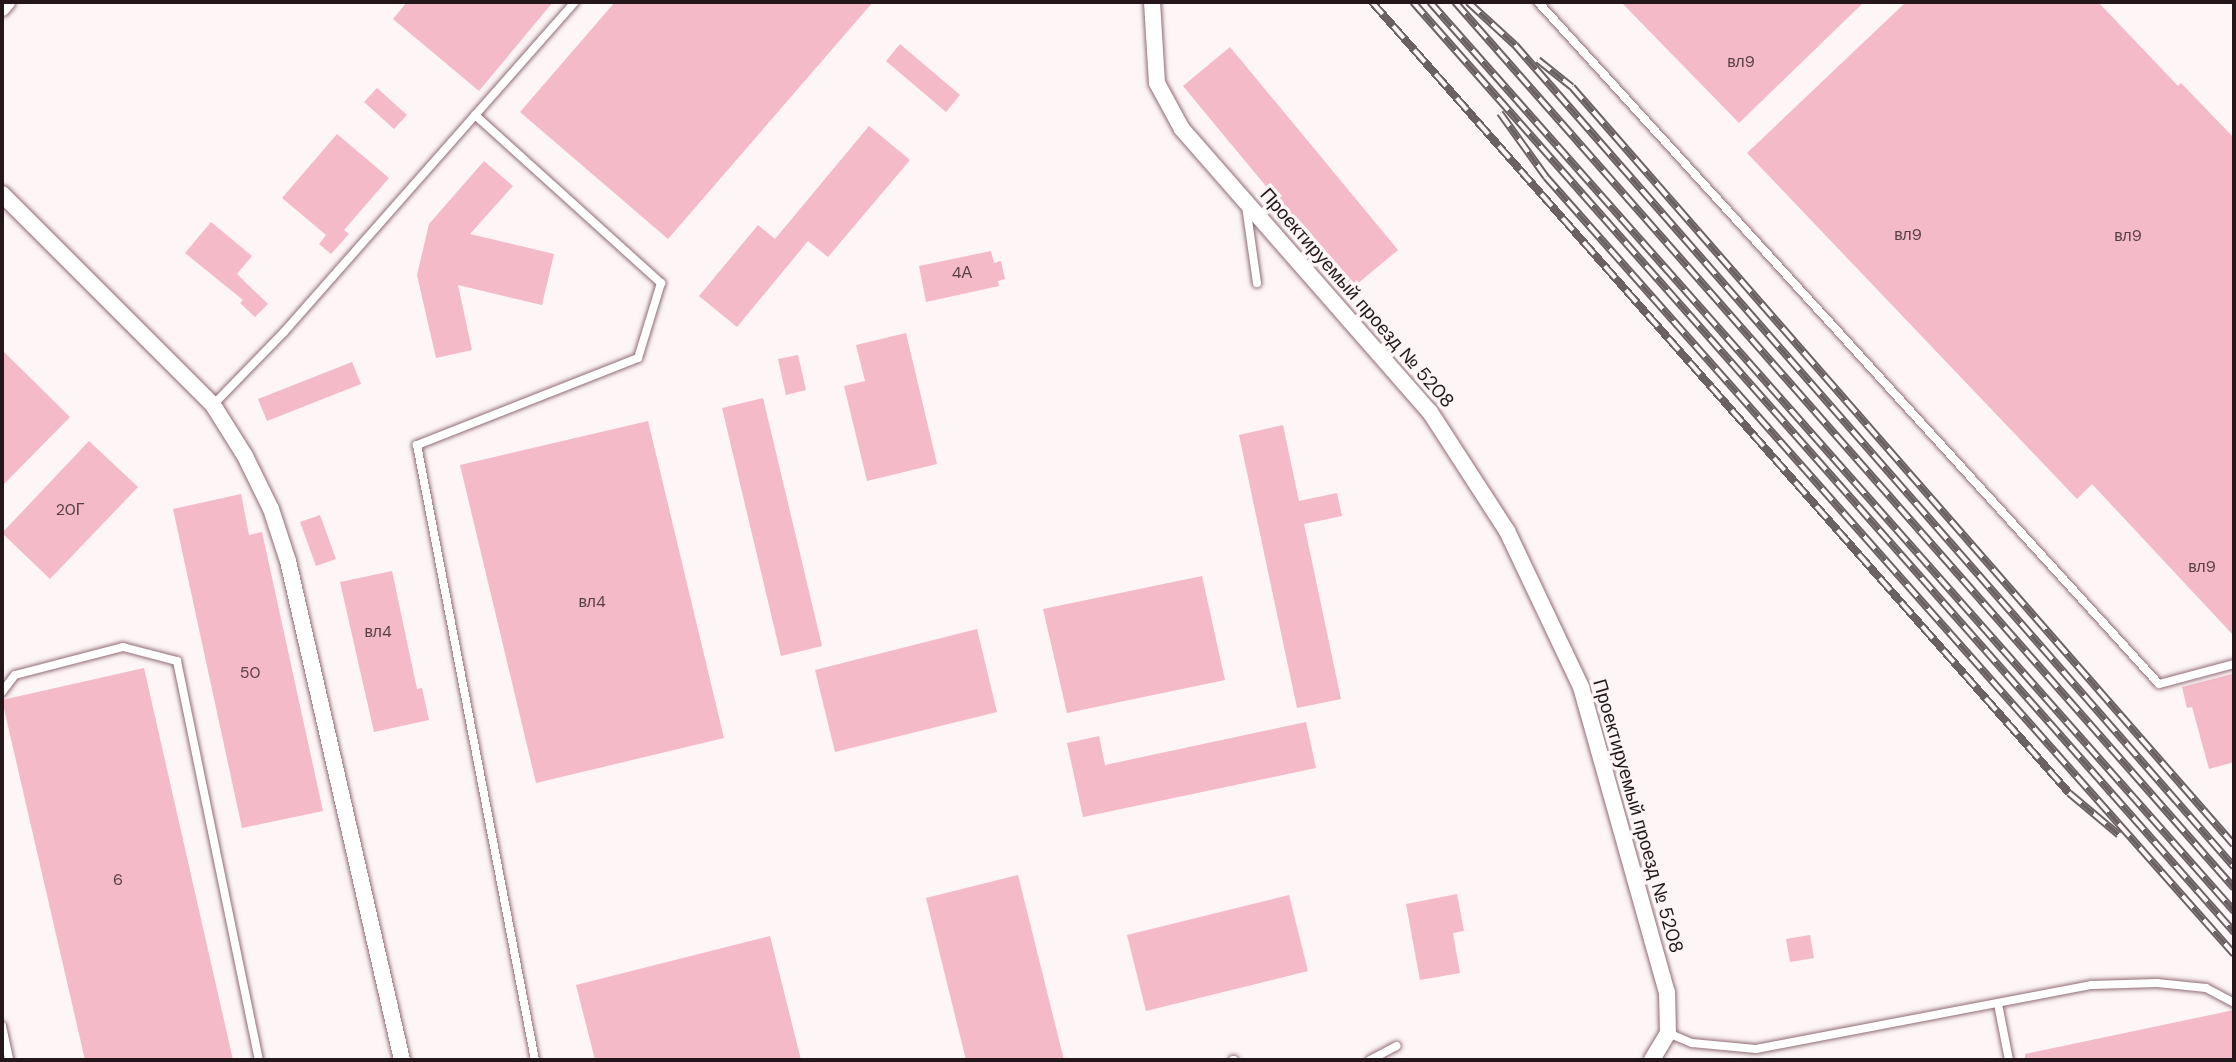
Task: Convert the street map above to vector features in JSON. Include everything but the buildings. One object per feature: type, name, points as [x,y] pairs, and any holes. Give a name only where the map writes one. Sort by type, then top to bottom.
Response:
[{"type":"street","points":[[2,8],[8,2]]},
{"type":"street","name":"Проектируемый проезд № 5208","points":[[1152,2],[1157,83],[1182,129],[1430,412],[1507,531],[1581,687],[1667,992],[1668,1033]]},
{"type":"street","points":[[2,194],[213,405],[245,456],[271,509],[288,561],[402,1060]]},
{"type":"street","points":[[1652,1060],[1668,1033]]},
{"type":"lane","points":[[213,405],[284,332],[575,2]]},
{"type":"lane","points":[[1538,2],[2159,684],[2234,664]]},
{"type":"lane","points":[[475,116],[661,283],[638,358],[417,445],[535,1060]]},
{"type":"lane","points":[[1246,202],[1257,283]]},
{"type":"lane","points":[[2,692],[15,675],[123,647],[177,662],[259,1060]]},
{"type":"lane","points":[[1668,1033],[1692,1044],[1756,1049],[2092,985],[2157,984],[2206,988],[2234,1003]]},
{"type":"lane","points":[[1998,1004],[2010,1060]]},
{"type":"lane","points":[[2,1026],[9,1060]]},
{"type":"lane","points":[[1370,1060],[1396,1046]]},
{"type":"railway","points":[[1372,2],[2069,793],[2119,835]]},
{"type":"railway","points":[[1413,2],[2234,932]]},
{"type":"railway","points":[[1430,2],[2234,911]]},
{"type":"railway","points":[[1455,2],[2234,888]]},
{"type":"railway","points":[[1468,2],[1515,45],[2234,867]]},
{"type":"railway","points":[[1538,60],[1572,87],[2234,845]]},
{"type":"railway","points":[[1500,113],[1546,177],[2234,954]]}]
